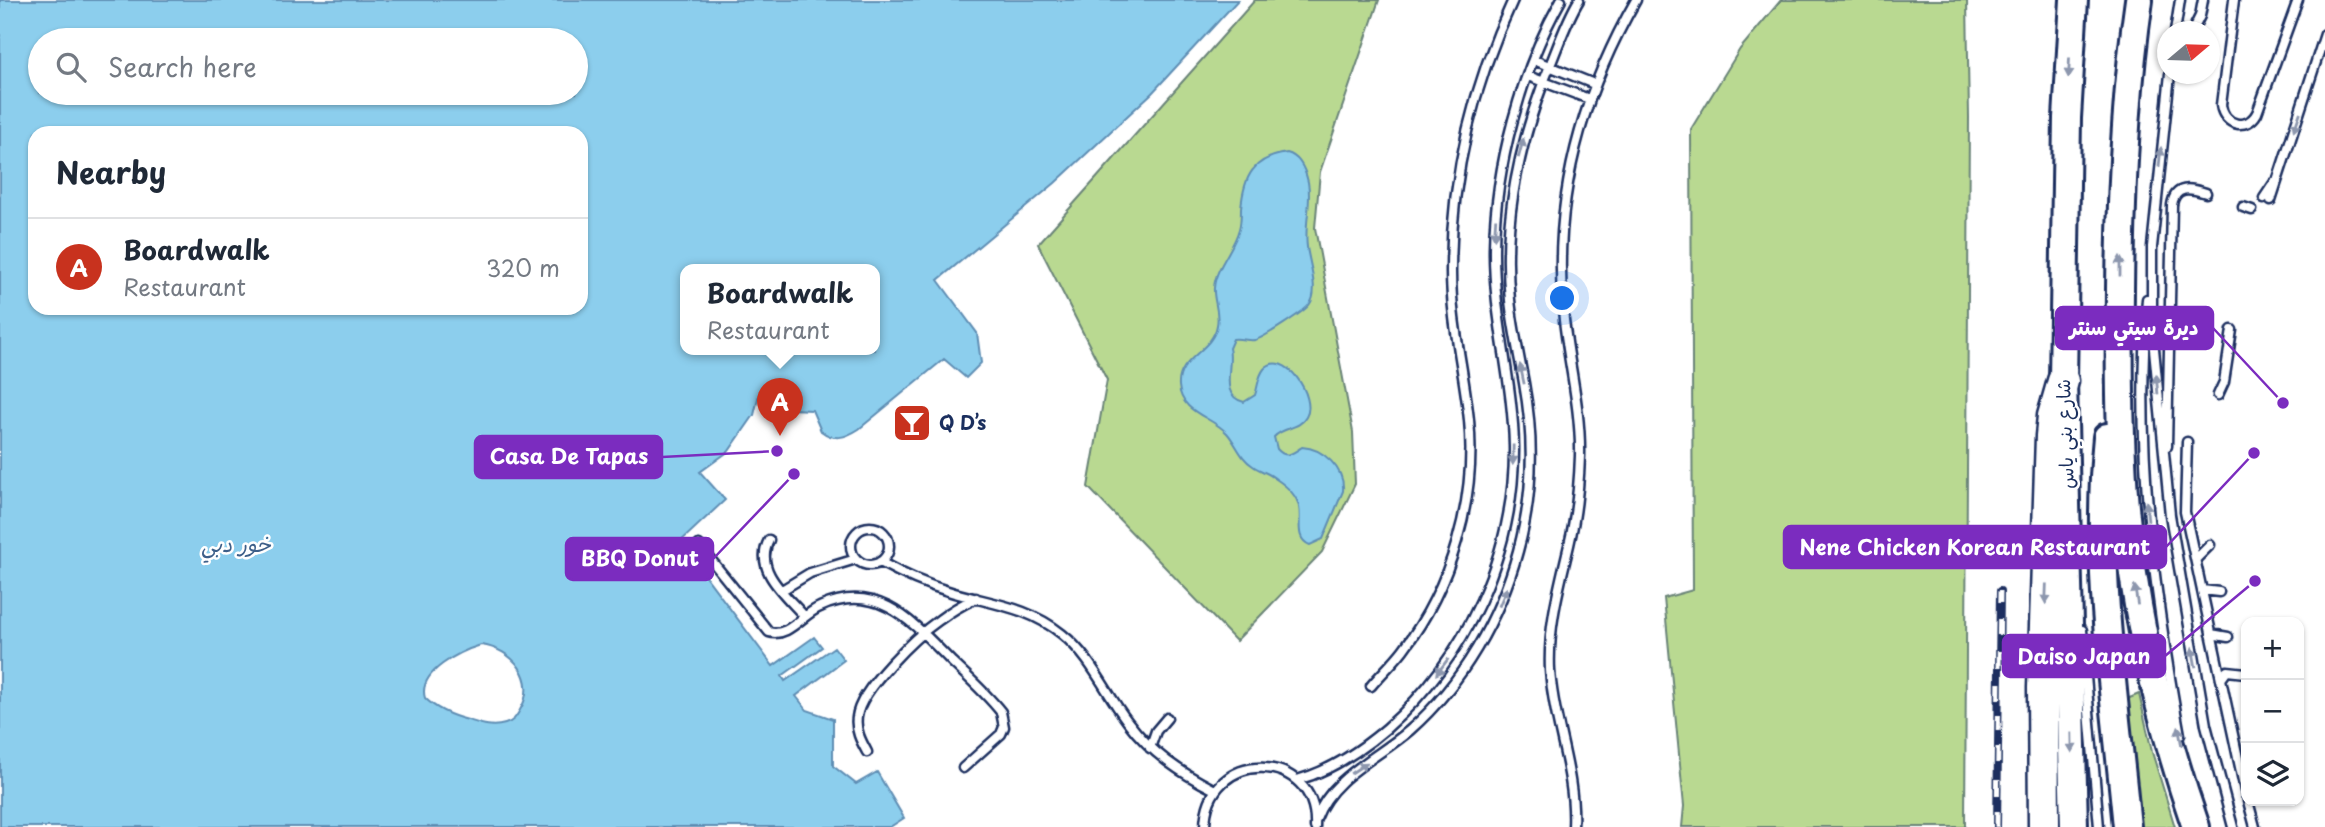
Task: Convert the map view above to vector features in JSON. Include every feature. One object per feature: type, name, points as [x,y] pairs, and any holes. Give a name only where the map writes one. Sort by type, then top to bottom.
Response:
[{"type":"highway","points":[[2044,827],[2043,688],[2051,436],[2053,416],[2063,381]]},
{"type":"main road","name":"شارع بني ياس","points":[[2074,0],[2067,118],[2063,381],[2074,827]]},
{"type":"main road","points":[[2139,0],[2127,114],[2121,224],[2121,451],[2131,565],[2152,678],[2166,734],[2197,827]]},
{"type":"main road","points":[[2120,335],[2103,493],[2106,601],[2127,827]]},
{"type":"lane","points":[[1371,686],[1403,650],[1429,609],[1449,565],[1463,518],[1470,470],[1469,422],[1454,325],[1452,226],[1457,177],[1467,128],[1480,80],[1513,0]]},
{"type":"lane","points":[[1297,780],[1335,765],[1377,736],[1412,703],[1451,656],[1470,625],[1498,557],[1507,522],[1512,485],[1513,427],[1495,293],[1497,201],[1504,155],[1516,110],[1534,60],[1561,0]]},
{"type":"lane","points":[[1316,823],[1320,807],[1336,786],[1397,741],[1442,698],[1467,664],[1488,628],[1506,590],[1519,551],[1530,478],[1530,426],[1510,298],[1510,206],[1530,117],[1578,0]]},
{"type":"lane","points":[[1573,827],[1570,774],[1554,702],[1549,645],[1557,588],[1570,544],[1580,454],[1578,409],[1564,320],[1562,230],[1567,186],[1588,99],[1613,42],[1636,0]]},
{"type":"lane","points":[[2177,21],[2180,0]]},
{"type":"lane","points":[[2198,21],[2203,0]]},
{"type":"lane","points":[[2234,0],[2221,105],[2225,118],[2243,125],[2257,113],[2298,0]]},
{"type":"lane","points":[[2268,199],[2278,179],[2325,34]]},
{"type":"lane","points":[[1534,60],[1594,84]]},
{"type":"lane","points":[[1528,76],[1588,99]]},
{"type":"lane","points":[[2169,84],[2144,343],[2143,412],[2153,577],[2183,749]]},
{"type":"lane","points":[[2300,88],[2305,98]]},
{"type":"lane","points":[[2166,488],[2173,196],[2178,190],[2185,188],[2206,193]]},
{"type":"lane","points":[[2243,207],[2252,210]]},
{"type":"lane","points":[[2152,247],[2152,328],[2166,488],[2206,724],[2233,827]]},
{"type":"lane","points":[[2218,395],[2224,382],[2232,330]]},
{"type":"lane","points":[[1513,427],[1530,426]]},
{"type":"lane","points":[[2188,442],[2185,512],[2241,772]]},
{"type":"lane","points":[[2066,470],[2078,595]]},
{"type":"lane","points":[[880,562],[888,552],[889,545],[884,533],[873,527],[860,530],[852,540],[852,553],[856,559],[867,565],[880,562],[927,584],[1021,610],[1061,633],[1094,667],[1129,724],[1150,748],[1175,768],[1215,790]]},
{"type":"lane","points":[[769,540],[764,555],[767,572],[804,616]]},
{"type":"lane","points":[[699,545],[769,632],[782,633],[804,616],[833,602],[865,599],[896,610],[923,632],[997,706],[1004,719],[1004,727],[996,740],[963,768]]},
{"type":"lane","points":[[2196,559],[2210,545]]},
{"type":"lane","points":[[782,590],[810,573],[856,559]]},
{"type":"lane","points":[[2202,590],[2219,592]]},
{"type":"lane","points":[[867,752],[860,741],[857,716],[868,690],[923,632],[957,607],[976,598]]},
{"type":"lane","points":[[2081,623],[2099,827]]},
{"type":"lane","points":[[2211,634],[2228,637]]},
{"type":"lane","points":[[2221,679],[2227,671],[2241,672]]},
{"type":"lane","points":[[1150,748],[1156,731],[1167,718]]},
{"type":"lane","points":[[2185,762],[2197,827]]},
{"type":"lane","points":[[1205,827],[1205,814],[1215,790],[1224,780],[1247,768],[1273,768],[1297,780],[1313,805],[1316,823]]},
{"type":"lane","points":[[2250,806],[2256,827]]},
{"type":"green space","points":[[1255,0],[1379,0],[1320,172],[1315,228],[1353,432],[1355,484],[1322,552],[1236,641],[1088,487],[1107,380],[1038,244]]},
{"type":"green space","points":[[1781,0],[1967,0],[1969,117],[1965,827],[1682,827],[1684,806],[1664,598],[1693,590],[1691,129],[1740,49]]},
{"type":"green space","points":[[2139,694],[2152,752],[2175,827],[2137,827],[2125,700]]},
{"type":"water","name":"خور دبي","points":[[0,0],[1238,0],[1152,93],[1055,183],[938,280],[977,333],[981,363],[966,378],[944,359],[859,429],[840,437],[821,431],[812,410],[790,409],[759,394],[754,415],[729,451],[700,472],[725,500],[680,542],[773,666],[814,637],[822,647],[782,676],[785,681],[834,647],[844,660],[796,696],[807,710],[833,719],[833,766],[856,784],[877,772],[904,818],[890,827],[0,827]],"holes":[[[481,645],[503,652],[519,667],[524,677],[525,698],[514,719],[505,724],[486,725],[456,717],[425,698],[424,689],[434,671],[452,658]]]},
{"type":"water","points":[[1287,153],[1301,164],[1308,182],[1306,239],[1314,293],[1309,305],[1274,330],[1252,340],[1233,339],[1229,348],[1229,387],[1236,399],[1244,402],[1255,395],[1262,372],[1272,364],[1289,370],[1303,388],[1307,398],[1306,417],[1299,424],[1274,437],[1277,449],[1286,455],[1302,447],[1318,451],[1331,461],[1343,483],[1343,491],[1323,539],[1310,545],[1300,534],[1299,507],[1293,494],[1273,477],[1249,463],[1227,433],[1185,402],[1179,386],[1184,368],[1209,342],[1217,325],[1215,281],[1239,229],[1242,197],[1248,178],[1258,164],[1275,155]]},
{"type":"railway","points":[[1997,827],[2000,591]]},
{"type":"place","name":"ديرة سيتي سنتر","points":[[2283,403]]},
{"type":"place","name":"Q D’s","points":[[912,423]]},
{"type":"place","name":"Boardwalk","points":[[780,436]]},
{"type":"place","name":"Casa De Tapas","points":[[777,451]]},
{"type":"place","name":"Nene Chicken Korean Restaurant","points":[[2254,453]]},
{"type":"place","name":"BBQ Donut","points":[[794,474]]},
{"type":"place","name":"Daiso Japan","points":[[2255,581]]}]
